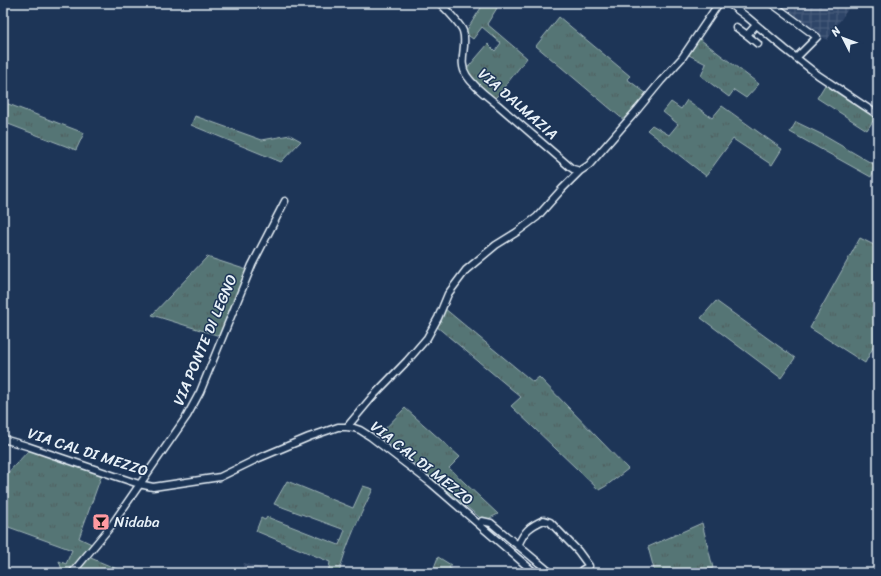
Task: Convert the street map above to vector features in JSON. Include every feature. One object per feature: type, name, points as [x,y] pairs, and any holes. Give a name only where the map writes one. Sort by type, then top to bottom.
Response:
[{"type":"street","name":"VIA DALMAZIA","points":[[440,3],[463,30],[464,42],[462,60],[464,71],[467,76],[480,90],[573,170],[580,171]]},
{"type":"street","points":[[347,427],[373,396],[427,338],[438,318],[448,294],[466,270],[496,245],[537,217],[580,171],[590,165],[682,58],[719,3]]},
{"type":"street","points":[[728,3],[818,75],[878,115]]},
{"type":"street","points":[[771,3],[817,37],[796,58]]},
{"type":"street","points":[[747,35],[756,25]]},
{"type":"street","points":[[736,27],[758,44]]},
{"type":"street","name":"VIA PONTE DI LEGNO","points":[[72,573],[111,526],[187,416],[200,392],[252,265],[285,201]]},
{"type":"street","name":"VIA CAL DI MEZZO","points":[[3,439],[153,487],[220,477],[296,442],[338,427],[347,427],[360,430],[431,482],[535,573]]},
{"type":"street","points":[[482,520],[491,523],[551,573]]},
{"type":"street","points":[[518,546],[527,530],[536,523],[544,520],[550,522],[578,551],[589,566],[581,572]]},
{"type":"shaded area","points":[[774,3],[852,3],[827,40]]},
{"type":"shaded area","points":[[244,563],[273,572],[275,573],[242,573]]},
{"type":"green space","points":[[484,3],[492,3],[497,8],[487,24],[527,58],[493,101],[464,72],[488,44],[495,51],[501,43],[482,27],[473,39],[465,33]]},
{"type":"green space","points":[[559,17],[630,76],[627,79],[647,94],[625,121],[536,46]]},
{"type":"green space","points":[[697,37],[759,84],[746,98],[734,90],[729,97],[701,76],[706,64],[687,54]]},
{"type":"green space","points":[[825,85],[875,118],[867,130],[817,98]]},
{"type":"green space","points":[[687,100],[712,118],[722,106],[782,149],[772,165],[733,139],[706,176],[647,130],[652,125],[669,135],[678,124],[663,112],[671,102],[681,109]]},
{"type":"green space","points":[[3,102],[84,133],[76,150],[3,122]]},
{"type":"green space","points":[[195,116],[262,140],[290,135],[301,141],[281,162],[191,125]]},
{"type":"green space","points":[[796,122],[821,134],[873,164],[878,157],[878,167],[876,166],[871,177],[790,132]]},
{"type":"green space","points":[[860,238],[878,247],[878,338],[865,363],[810,328]]},
{"type":"green space","points":[[207,257],[250,271],[223,337],[152,315]]},
{"type":"green space","points":[[716,301],[795,358],[781,378],[701,318]]},
{"type":"green space","points":[[444,308],[533,382],[539,377],[628,469],[599,490],[511,406],[521,397],[436,326]]},
{"type":"green space","points":[[405,408],[460,457],[449,468],[498,514],[484,521],[399,451],[378,436]]},
{"type":"green space","points":[[30,449],[102,474],[79,538],[96,546],[86,556],[124,573],[63,573],[59,561],[66,564],[72,550],[3,525],[3,478]]},
{"type":"green space","points":[[287,481],[353,508],[363,486],[373,489],[349,541],[339,573],[328,573],[330,562],[256,531],[261,518],[265,520],[267,517],[339,545],[345,530],[274,504]]},
{"type":"green space","points":[[702,523],[713,568],[697,573],[655,573],[648,547]]},
{"type":"green space","points":[[438,557],[451,565],[449,568],[459,573],[432,573]]},
{"type":"place","name":"Nidaba","points":[[101,522]]}]
